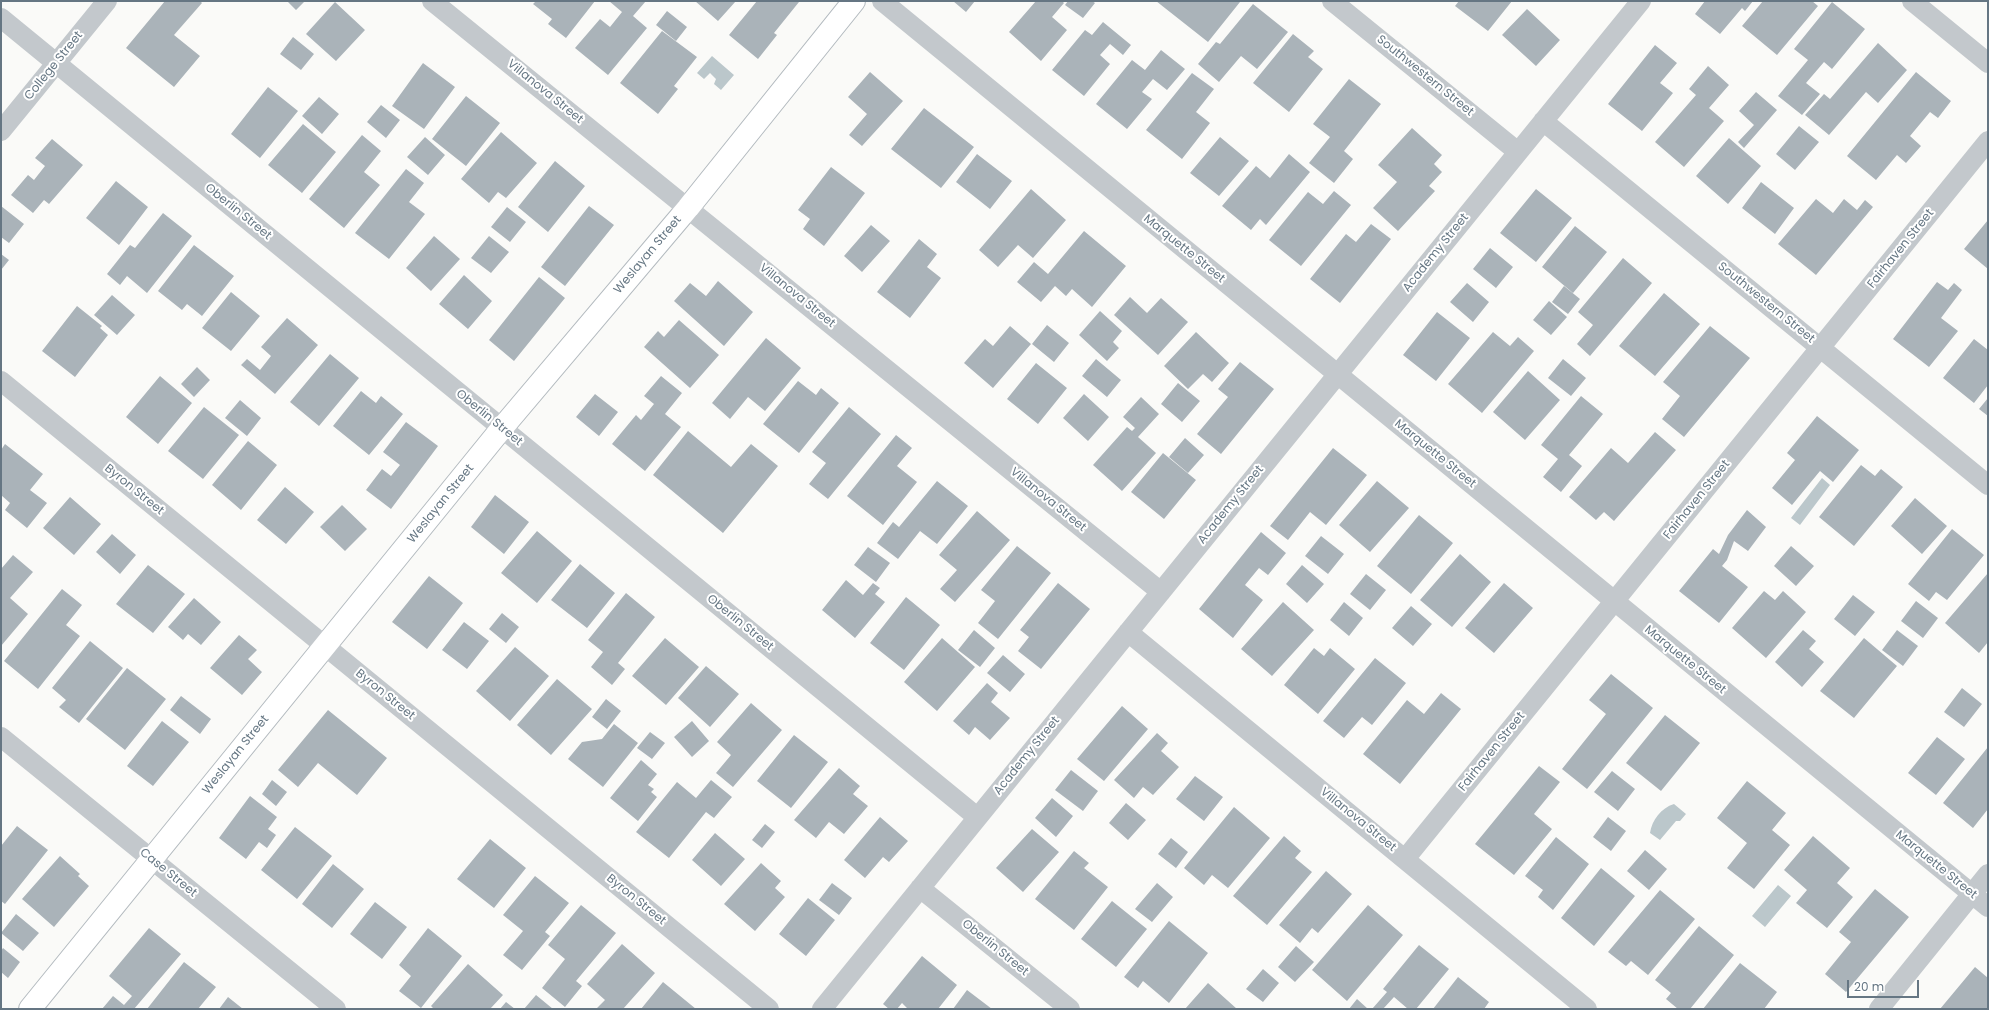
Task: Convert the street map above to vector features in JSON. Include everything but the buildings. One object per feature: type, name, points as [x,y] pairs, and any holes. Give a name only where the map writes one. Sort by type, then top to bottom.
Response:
[{"type":"main road","name":"Weslayan Street","points":[[30,1009],[502,428],[688,208],[854,1]]},
{"type":"street","name":"College Street","points":[[1,131],[107,1]]},
{"type":"street","name":"Villanova Street","points":[[432,1],[1160,592]]},
{"type":"street","name":"Marquette Street","points":[[882,1],[1988,907]]},
{"type":"street","name":"Southwestern Street","points":[[1332,1],[1518,152]]},
{"type":"street","name":"Academy Street","points":[[822,1009],[1641,1]]},
{"type":"street","points":[[1912,1],[1988,63]]},
{"type":"street","name":"Oberlin Street","points":[[1,18],[977,817]]},
{"type":"street","name":"Southwestern Street","points":[[1544,121],[1988,485]]},
{"type":"street","name":"Fairhaven Street","points":[[1405,859],[1988,142]]},
{"type":"street","name":"Byron Street","points":[[1,381],[769,1009]]},
{"type":"street","name":"Villanova Street","points":[[1128,632],[1588,1009]]},
{"type":"street","name":"Case Street","points":[[1,737],[336,1009]]},
{"type":"street","points":[[1879,1009],[1988,874]]},
{"type":"street","name":"Oberlin Street","points":[[920,888],[1070,1009]]},
{"type":"shaded area","points":[[712,56],[734,75],[721,90],[714,84],[716,79],[710,73],[704,79],[697,73]]},
{"type":"shaded area","points":[[1822,478],[1830,485],[1800,525],[1791,518]]},
{"type":"shaded area","points":[[1674,804],[1686,814],[1680,821],[1676,821],[1660,840],[1650,833],[1651,828],[1658,815],[1665,808]]},
{"type":"shaded area","points":[[1778,885],[1791,896],[1765,927],[1752,916]]}]
